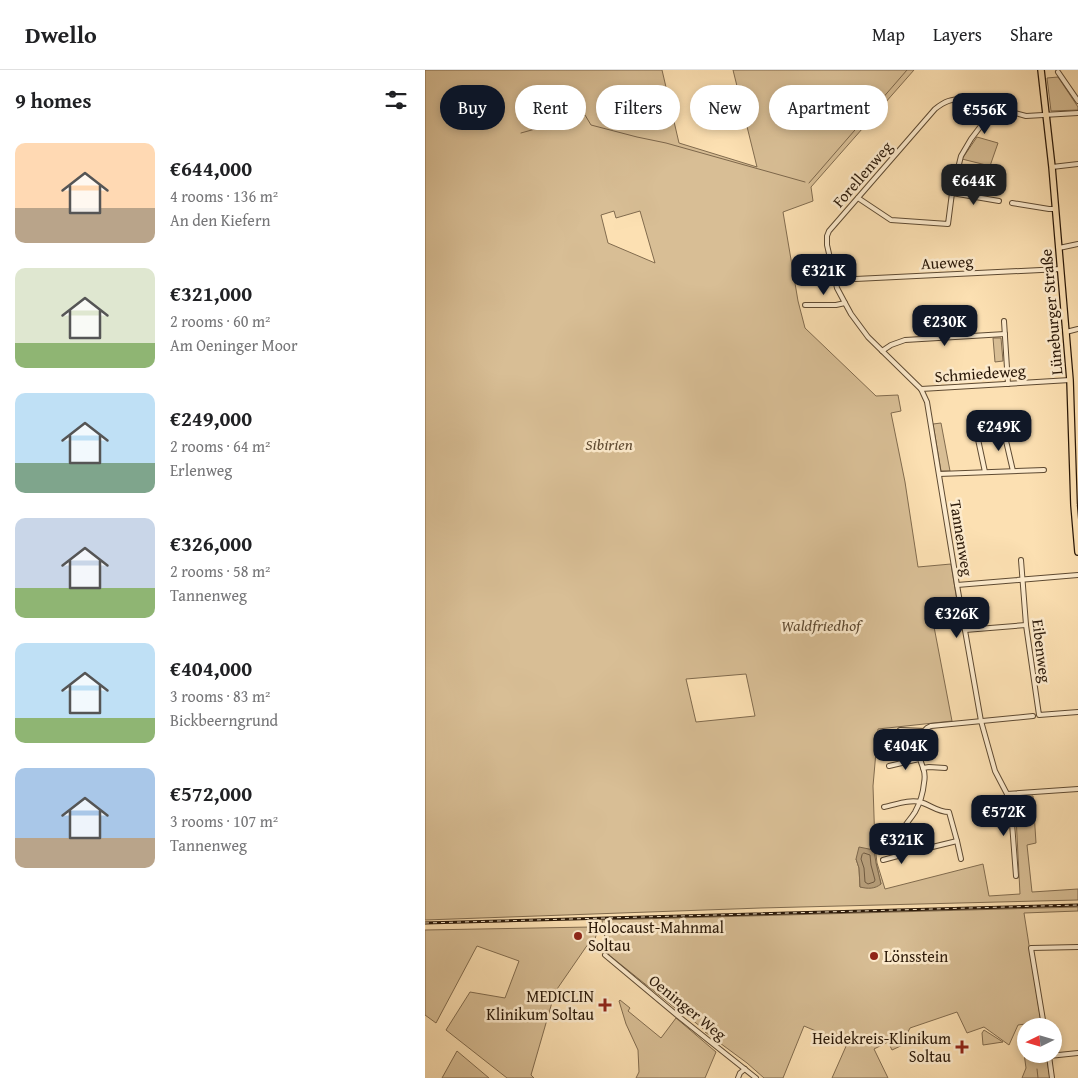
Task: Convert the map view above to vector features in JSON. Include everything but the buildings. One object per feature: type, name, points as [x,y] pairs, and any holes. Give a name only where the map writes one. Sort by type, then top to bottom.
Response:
[{"type":"main road","name":"Lüneburger Straße","points":[[1041,70],[1052,167],[1075,440],[1074,505],[1078,552]]},
{"type":"street","points":[[1058,72],[1078,100]]},
{"type":"street","name":"Forellenweg","points":[[829,231],[943,102],[964,99],[1026,116],[1078,113]]},
{"type":"street","points":[[858,198],[891,220],[948,224],[952,193],[961,156],[989,114],[991,107]]},
{"type":"street","points":[[1052,167],[1078,164]]},
{"type":"street","points":[[952,193],[999,201]]},
{"type":"street","points":[[1012,203],[1055,209]]},
{"type":"street","name":"Tannenweg","points":[[829,231],[827,245],[835,280],[845,303],[863,331],[921,389],[927,402],[981,721],[995,771],[1007,794],[1011,810],[1016,876]]},
{"type":"street","points":[[1059,248],[1078,244]]},
{"type":"street","name":"Aueweg","points":[[835,280],[1061,269]]},
{"type":"street","points":[[805,305],[836,305],[845,303]]},
{"type":"street","points":[[1004,321],[1008,384]]},
{"type":"street","points":[[1066,332],[1078,329]]},
{"type":"street","points":[[882,351],[891,345],[905,340],[1005,334]]},
{"type":"street","name":"Schmiedeweg","points":[[921,389],[1070,380]]},
{"type":"street","points":[[1003,428],[1013,471]]},
{"type":"street","points":[[976,430],[985,472]]},
{"type":"street","points":[[939,474],[1044,470]]},
{"type":"street","name":"Eibenweg","points":[[1021,560],[1026,625],[1039,715],[1078,712]]},
{"type":"street","points":[[957,585],[1078,575]]},
{"type":"street","points":[[965,630],[1026,625]]},
{"type":"street","points":[[910,848],[903,833],[904,826],[914,814],[920,802],[925,778],[919,759],[924,731],[931,726],[1033,716]]},
{"type":"street","points":[[900,730],[924,731]]},
{"type":"street","points":[[889,766],[919,759]]},
{"type":"street","points":[[923,768],[945,768]]},
{"type":"street","points":[[1007,794],[1078,788]]},
{"type":"street","points":[[885,807],[914,801],[929,805],[942,812],[949,812],[961,859]]},
{"type":"street","points":[[883,860],[905,854],[914,845],[915,849],[920,850],[957,841]]},
{"type":"street","points":[[1043,1018],[1031,948],[1078,946]]},
{"type":"street","name":"Oeninger Weg","points":[[605,955],[756,1078]]},
{"type":"street","points":[[1063,1054],[1078,1053]]},
{"type":"street","points":[[1050,1063],[1052,1078]]},
{"type":"street","points":[[739,1078],[745,1069]]},
{"type":"green space","name":"Sibirien","points":[[425,70],[662,70],[665,85],[596,85],[596,130],[676,130],[679,143],[757,167],[748,130],[759,130],[759,85],[737,85],[733,70],[914,70],[888,100],[888,85],[769,85],[769,130],[861,130],[811,187],[813,201],[783,212],[798,301],[805,328],[876,396],[898,395],[901,411],[891,413],[905,482],[918,567],[951,564],[958,607],[931,611],[952,721],[878,729],[873,786],[877,863],[885,889],[983,864],[989,896],[1020,894],[1015,797],[1033,796],[1036,843],[1027,845],[1032,892],[1078,889],[1078,900],[761,908],[425,920]],"holes":[[[614,211],[616,218],[640,211],[655,263],[608,243],[601,215]],[[746,674],[755,716],[696,722],[686,679]],[[856,859],[876,863],[881,884],[860,887],[859,868]]]},
{"type":"green space","points":[[1058,77],[1078,107],[1078,110],[1051,111],[1047,78]]},
{"type":"green space","points":[[977,137],[998,143],[990,166],[962,159]]},
{"type":"green space","points":[[993,338],[1001,338],[1003,361],[995,362]]},
{"type":"green space","points":[[941,423],[950,471],[941,471],[933,424]]},
{"type":"green space","points":[[1078,907],[1078,911],[1024,913],[1040,1018],[1017,1018],[1017,1027],[1009,1045],[984,1027],[967,1033],[957,1012],[910,1028],[906,1036],[907,1043],[892,1050],[888,1042],[874,1049],[888,1078],[832,1078],[847,1044],[804,1026],[783,1078],[764,1078],[609,955],[602,920]]},
{"type":"green space","points":[[594,927],[597,932],[595,939],[586,947],[555,992],[531,1075],[534,1078],[507,1078],[446,1030],[470,992],[505,998],[519,961],[477,946],[436,1023],[425,1015],[425,930]]},
{"type":"green space","points":[[620,1000],[630,1008],[628,1011],[661,1038],[676,1018],[716,1052],[705,1078],[636,1078],[639,1072],[638,1050],[626,1024]]},
{"type":"green space","points":[[984,1030],[1003,1042],[983,1045],[982,1033]]},
{"type":"green space","points":[[457,1051],[489,1078],[442,1078]]},
{"type":"green space","points":[[1025,1063],[1048,1063],[1050,1078],[1022,1078],[1026,1068]]},
{"type":"water","points":[[859,847],[874,850],[881,884],[876,887],[860,887],[859,868],[856,859]]},
{"type":"waterway","points":[[809,183],[907,70]]},
{"type":"waterway","points":[[521,133],[585,115],[591,125],[666,143],[805,182]]},
{"type":"waterway","points":[[1037,1069],[1038,1078]]},
{"type":"railway","points":[[425,923],[1078,905]]},
{"type":"place","name":"Holocaust-Mahnmal Soltau","points":[[578,936]]},
{"type":"place","name":"Lönsstein","points":[[874,956]]},
{"type":"place","name":"MEDICLIN Klinikum Soltau","points":[[605,1005]]},
{"type":"place","name":"Heidekreis-Klinikum Soltau","points":[[962,1047]]},
{"type":"park label","name":"Waldfriedhof","points":[[821,625]]}]
